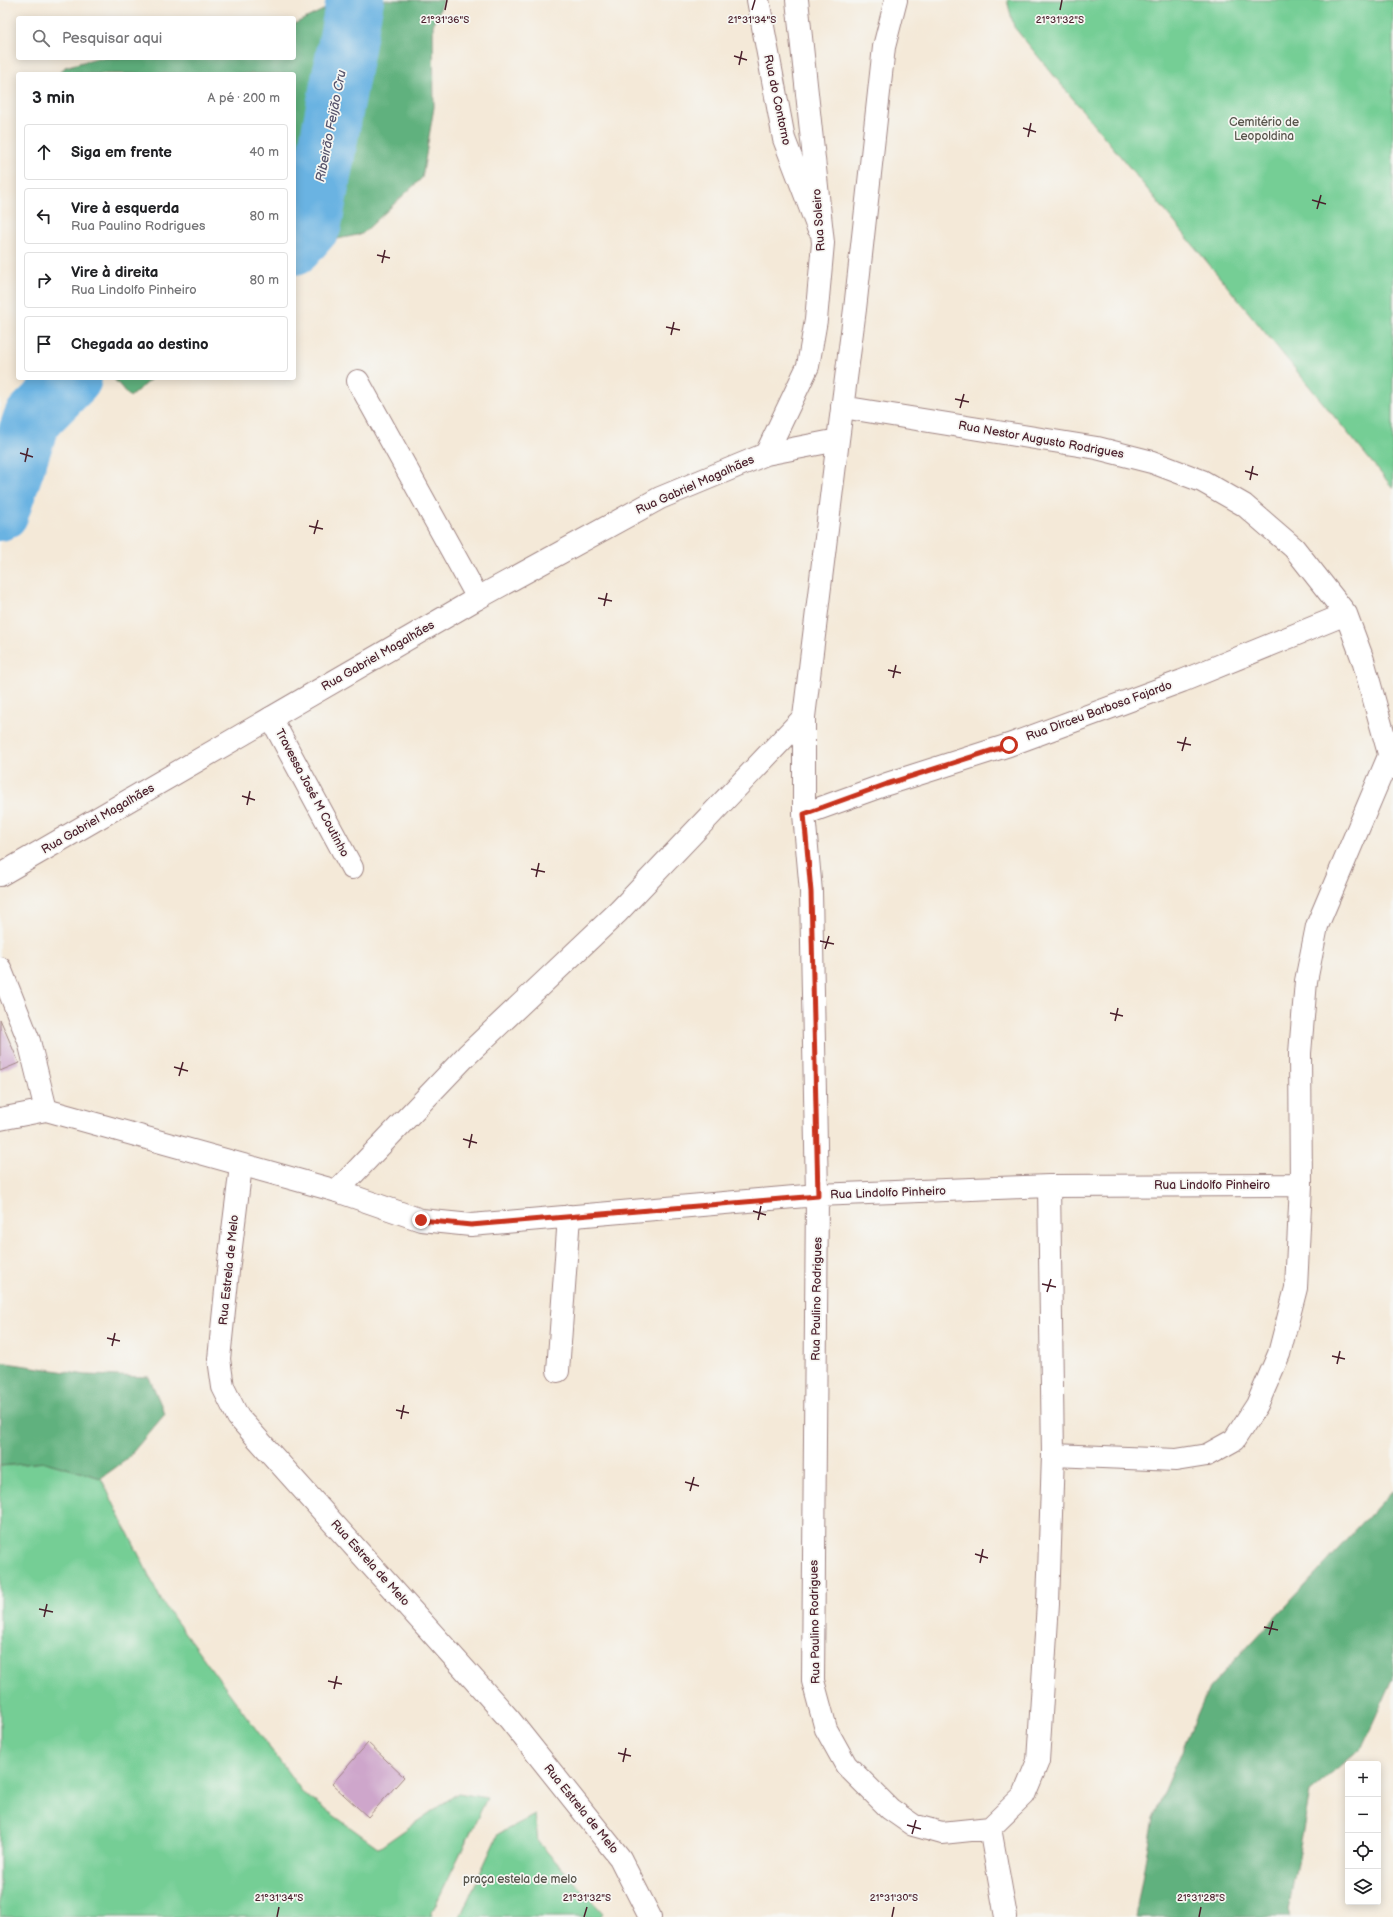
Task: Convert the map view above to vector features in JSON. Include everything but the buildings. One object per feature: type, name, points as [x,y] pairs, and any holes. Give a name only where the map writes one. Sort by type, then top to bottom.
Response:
[{"type":"street","name":"Rua do Contorno","points":[[758,0],[784,139],[823,243]]},
{"type":"street","name":"Rua Soleiro","points":[[766,454],[808,366],[816,320],[823,243],[797,0]]},
{"type":"street","name":"Rua Paulino Rodrigues","points":[[896,0],[884,47],[855,309],[804,718],[804,814],[811,892],[818,1196],[813,1681],[826,1729],[846,1765],[890,1809],[913,1826],[942,1833],[990,1828]]},
{"type":"street","points":[[358,381],[478,598]]},
{"type":"street","name":"Rua Nestor Augusto Rodrigues","points":[[842,407],[1097,448],[1152,462],[1202,481],[1244,505],[1294,548],[1346,614],[1363,660],[1391,762]]},
{"type":"street","name":"Rua Gabriel Magalhães","points":[[0,875],[478,598],[660,498],[766,454],[838,440]]},
{"type":"street","name":"Rua Dirceu Barbosa Fajardo","points":[[804,814],[887,784],[1009,745],[1182,680],[1346,614]]},
{"type":"street","name":"Travessa José M Coutinho","points":[[271,718],[352,868]]},
{"type":"street","points":[[337,1191],[467,1055],[618,912],[804,718]]},
{"type":"street","points":[[1053,1454],[1176,1460],[1207,1455],[1234,1440],[1257,1405],[1279,1354],[1296,1288],[1301,1184],[1300,1053],[1306,981],[1317,926],[1391,762]]},
{"type":"street","points":[[0,968],[29,1041],[46,1110],[0,1119]]},
{"type":"street","name":"Rua Lindolfo Pinheiro","points":[[46,1110],[241,1166],[337,1191],[421,1220],[471,1225],[818,1196],[1049,1186],[1301,1184]]},
{"type":"street","name":"Rua Estrela de Melo","points":[[241,1166],[228,1271],[220,1359],[223,1387],[238,1417],[510,1720],[620,1858],[650,1917]]},
{"type":"street","points":[[1006,1917],[990,1828],[1024,1795],[1038,1761],[1048,1603],[1053,1454],[1049,1186]]},
{"type":"street","points":[[558,1371],[569,1216]]},
{"type":"green space","points":[[344,0],[444,0],[433,25],[434,107],[422,178],[362,234],[296,248],[296,72],[61,72],[65,67],[90,60],[296,60],[296,23]]},
{"type":"green space","name":"Cemitério de Leopoldina","points":[[1007,0],[1393,0],[1393,488],[1014,27]]},
{"type":"green space","points":[[115,380],[150,380],[130,397]]},
{"type":"green space","points":[[0,1362],[86,1375],[149,1377],[165,1414],[126,1460],[101,1478],[45,1462],[0,1466]]},
{"type":"green space","points":[[45,1462],[101,1478],[162,1602],[304,1794],[379,1848],[458,1793],[487,1798],[432,1912],[433,1917],[0,1917],[0,1466]]},
{"type":"green space","points":[[1393,1490],[1393,1679],[1362,1748],[1310,1792],[1288,1911],[1290,1917],[1135,1917],[1153,1818],[1209,1688]]},
{"type":"green space","name":"praça estela de melo","points":[[535,1815],[538,1842],[603,1913],[600,1917],[460,1917],[498,1834]]},
{"type":"waterway","name":"Ribeirão Feijão Cru","points":[[296,244],[313,224],[355,0]]},
{"type":"waterway","name":"Ribeirão Feijão Cru","points":[[0,512],[32,419],[71,380]]},
{"type":"route","points":[[421,1220],[471,1225],[818,1196],[811,892],[804,814],[887,784],[1009,745]]}]
